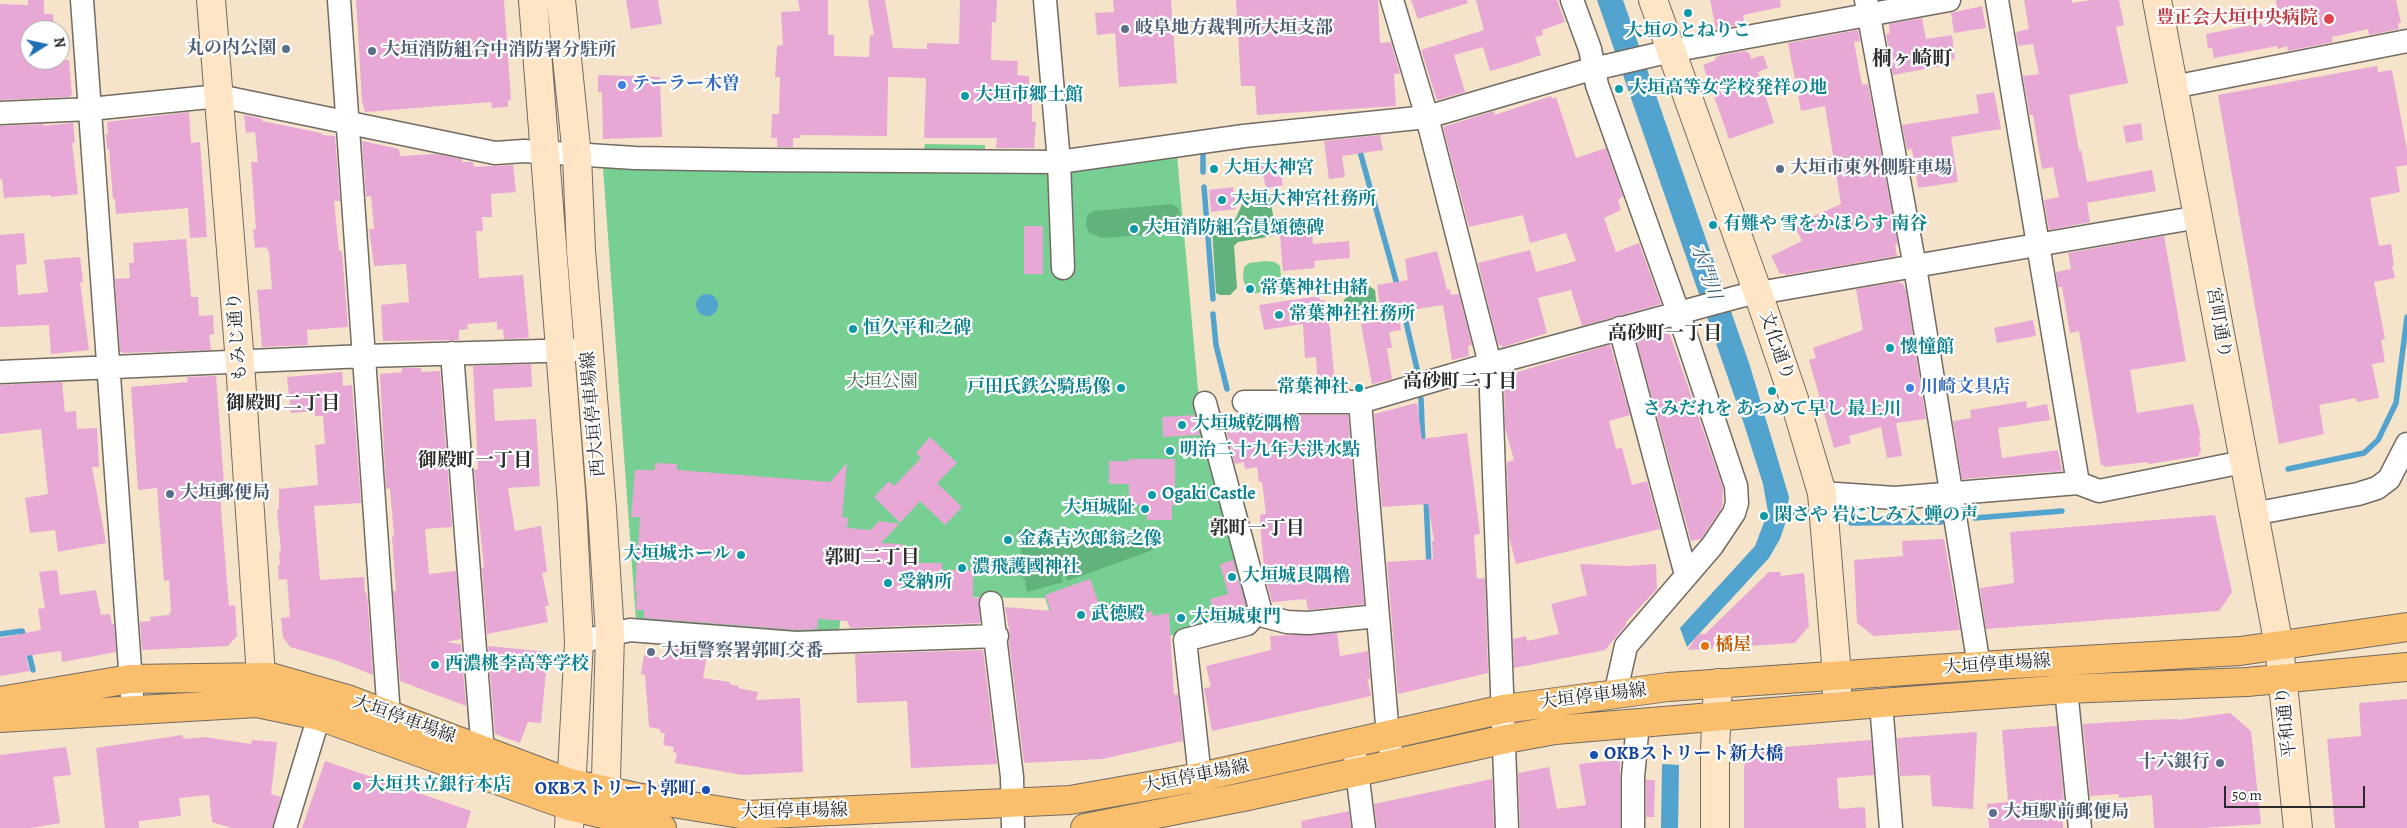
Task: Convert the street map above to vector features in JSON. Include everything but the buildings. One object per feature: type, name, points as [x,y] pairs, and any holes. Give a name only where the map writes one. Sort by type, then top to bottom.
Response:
[{"type":"main road","name":"大垣停車場線","points":[[0,701],[130,679],[270,677],[350,700],[389,714],[569,806],[604,811],[747,816],[1013,815],[1070,800],[1200,777],[1504,709],[1566,699],[1668,688],[1837,675],[2240,651],[2407,627]]},
{"type":"main road","name":"大垣停車場線","points":[[1085,828],[1242,798],[1506,738],[1555,730],[1882,702],[2066,689],[2282,679],[2407,667]]},
{"type":"main road","name":"大垣停車場線","points":[[0,718],[256,703],[319,716],[391,743],[484,762]]},
{"type":"main road","name":"大垣停車場線","points":[[604,811],[662,828]]},
{"type":"street","points":[[82,0],[133,710]]},
{"type":"street","name":"もみじ通り","points":[[211,0],[240,363],[261,676],[256,703]]},
{"type":"street","points":[[339,0],[391,743]]},
{"type":"street","name":"西大垣停車場線","points":[[533,0],[558,350],[572,504],[578,642],[569,806]]},
{"type":"street","name":"西大垣停車場線","points":[[560,0],[577,156],[581,250],[610,635],[604,811]]},
{"type":"street","points":[[1045,0],[1059,162],[1063,268]]},
{"type":"street","points":[[1392,0],[1427,117],[1490,364],[1506,738],[1507,828]]},
{"type":"street","points":[[1572,0],[1603,67],[1597,85],[1688,310],[1736,486],[1737,503],[1734,513],[1712,546],[1626,646],[1615,695]]},
{"type":"street","name":"文化通り","points":[[1653,0],[1661,54],[1747,295],[1794,399],[1822,493],[1837,675],[1836,706]]},
{"type":"street","points":[[0,113],[90,109],[219,96],[347,124],[495,153],[524,151],[577,156],[886,162],[1059,162],[1244,136],[1427,117],[1603,67],[1867,7],[1949,0]]},
{"type":"street","points":[[1997,0],[2078,483]]},
{"type":"street","name":"宮町通り","points":[[2157,0],[2199,217],[2252,514],[2279,646]]},
{"type":"street","points":[[1867,7],[1915,267],[1979,666]]},
{"type":"street","points":[[2173,87],[2407,41]]},
{"type":"street","points":[[1244,402],[1360,402],[1620,328],[1747,295],[2199,217]]},
{"type":"street","points":[[1620,328],[1686,575]]},
{"type":"street","points":[[0,372],[108,369],[365,356],[588,350]]},
{"type":"street","points":[[452,353],[484,762]]},
{"type":"street","points":[[1360,402],[1388,736],[1393,763]]},
{"type":"street","points":[[1206,403],[1260,609],[1264,616],[1287,622],[1308,623],[1378,616]]},
{"type":"street","points":[[2252,514],[2358,494],[2377,488],[2388,478],[2407,444]]},
{"type":"street","points":[[1822,493],[1895,498],[2078,483],[2100,491],[2243,462]]},
{"type":"street","points":[[991,603],[997,636],[1013,815]]},
{"type":"street","points":[[1200,777],[1185,640],[1247,624],[1260,609]]},
{"type":"street","points":[[578,642],[630,630],[796,643],[997,636]]},
{"type":"street","name":"平和通り","points":[[2279,646],[2298,828]]},
{"type":"street","points":[[1714,828],[1718,684]]},
{"type":"street","points":[[2066,689],[2080,828]]},
{"type":"street","points":[[1882,702],[1891,828]]},
{"type":"street","points":[[285,828],[319,716]]},
{"type":"street","points":[[1633,828],[1633,777],[1638,723]]},
{"type":"street","points":[[1353,744],[1364,828]]},
{"type":"green space","points":[[925,144],[985,145],[985,151],[924,150]]},
{"type":"green space","name":"大垣公園","points":[[1177,155],[1198,390],[1254,606],[1233,624],[1118,645],[1069,669],[1045,598],[842,596],[839,634],[791,635],[636,620],[603,168],[1054,171]]},
{"type":"green space","points":[[1266,195],[1270,198],[1276,233],[1273,236],[1238,242],[1234,246],[1237,288],[1230,295],[1220,295],[1216,293],[1212,228],[1215,225],[1228,223],[1236,218],[1245,197]]},
{"type":"green space","points":[[1171,204],[1178,207],[1182,223],[1179,230],[1171,233],[1102,238],[1089,233],[1086,225],[1087,215],[1095,211]]},
{"type":"green space","points":[[1275,262],[1280,266],[1282,286],[1279,289],[1251,294],[1246,289],[1243,278],[1244,267],[1249,263]]},
{"type":"green space","points":[[1359,284],[1369,286],[1375,290],[1377,310],[1373,314],[1349,318],[1346,315],[1344,300]]},
{"type":"green space","points":[[1018,530],[1143,534],[1151,542],[1153,550],[1067,581],[1064,575],[1061,576],[1063,582],[1027,592],[1025,580],[1018,572],[1022,561]]},
{"type":"water","name":"水門川","points":[[1597,0],[1623,0],[1750,366],[1789,497],[1785,524],[1780,539],[1769,558],[1687,647],[1680,628],[1755,546],[1768,512],[1763,484],[1744,424]]},
{"type":"water","points":[[703,294],[711,294],[718,301],[718,309],[711,316],[703,316],[696,309],[696,301]]},
{"type":"water","points":[[1662,764],[1679,765],[1678,828],[1661,828]]},
{"type":"waterway","points":[[1359,148],[1398,288]]},
{"type":"waterway","points":[[1203,153],[1203,172]]},
{"type":"waterway","points":[[1204,187],[1213,299]]},
{"type":"waterway","points":[[1402,305],[1418,373]]},
{"type":"waterway","points":[[1213,314],[1216,345],[1227,389]]},
{"type":"waterway","points":[[2288,469],[2364,453],[2378,440],[2396,403],[2407,317]]},
{"type":"waterway","points":[[1421,399],[1423,447]]},
{"type":"waterway","points":[[1426,498],[1429,566]]},
{"type":"waterway","points":[[1781,510],[1798,514]]},
{"type":"waterway","points":[[1975,518],[2062,511]]},
{"type":"waterway","points":[[1851,523],[1941,522]]},
{"type":"waterway","points":[[0,634],[22,631],[25,639]]},
{"type":"waterway","points":[[28,650],[33,670]]},
{"type":"place","name":"大垣のとねりこ","points":[[1688,13]]},
{"type":"place","name":"豊正会大垣中央病院","points":[[2329,19]]},
{"type":"place","name":"岐阜地方裁判所大垣支部","points":[[1125,29]]},
{"type":"place","name":"丸の内公園","points":[[286,49]]},
{"type":"place","name":"大垣消防組合中消防署分駐所","points":[[372,51]]},
{"type":"place","name":"テーラー木曽","points":[[622,85]]},
{"type":"place","name":"大垣高等女学校発祥の地","points":[[1619,89]]},
{"type":"place","name":"大垣市郷土館","points":[[965,96]]},
{"type":"place","name":"大垣大神宮","points":[[1214,169]]},
{"type":"place","name":"大垣市東外側駐車場","points":[[1780,169]]},
{"type":"place","name":"大垣大神宮社務所","points":[[1222,200]]},
{"type":"place","name":"有難や 雪をかほらす 南谷","points":[[1713,225]]},
{"type":"place","name":"大垣消防組合員頌徳碑","points":[[1134,229]]},
{"type":"place","name":"常葉神社由緒","points":[[1250,289]]},
{"type":"place","name":"常葉神社社務所","points":[[1279,315]]},
{"type":"place","name":"恒久平和之碑","points":[[853,329]]},
{"type":"place","name":"懐憧館","points":[[1890,348]]},
{"type":"place","name":"戸田氏鉄公騎馬像","points":[[1121,388]]},
{"type":"place","name":"常葉神社","points":[[1359,388]]},
{"type":"place","name":"川崎文具店","points":[[1910,388]]},
{"type":"place","name":"さみだれを あつめて早し 最上川","points":[[1772,391]]},
{"type":"place","name":"大垣城乾隅櫓","points":[[1182,425]]},
{"type":"place","name":"明治二十九年大洪水點","points":[[1170,451]]},
{"type":"place","name":"大垣郵便局","points":[[170,494]]},
{"type":"place","name":"Ogaki Castle","points":[[1152,495]]},
{"type":"place","name":"大垣城阯","points":[[1145,509]]},
{"type":"place","name":"閑さや 岩にしみ入 蝉の声","points":[[1764,516]]},
{"type":"place","name":"金森吉次郎翁之像","points":[[1008,540]]},
{"type":"place","name":"大垣城ホール","points":[[741,555]]},
{"type":"place","name":"濃飛護國神社","points":[[962,568]]},
{"type":"place","name":"大垣城艮隅櫓","points":[[1232,577]]},
{"type":"place","name":"受納所","points":[[888,583]]},
{"type":"place","name":"武徳殿","points":[[1081,615]]},
{"type":"place","name":"大垣城東門","points":[[1181,618]]},
{"type":"place","name":"橘屋","points":[[1705,646]]},
{"type":"place","name":"大垣警察署郭町交番","points":[[651,652]]},
{"type":"place","name":"西濃桃李高等学校","points":[[435,665]]},
{"type":"place","name":"OKBストリート新大橋","points":[[1594,755]]},
{"type":"place","name":"十六銀行","points":[[2220,763]]},
{"type":"place","name":"大垣共立銀行本店","points":[[357,786]]},
{"type":"place","name":"OKBストリート郭町","points":[[706,790]]},
{"type":"place","name":"大垣駅前郵便局","points":[[1993,813]]},
{"type":"district","name":"桐ヶ崎町","points":[[1912,60]]},
{"type":"district","name":"高砂町一丁目","points":[[1665,334]]},
{"type":"district","name":"高砂町二丁目","points":[[1460,382]]},
{"type":"district","name":"御殿町二丁目","points":[[283,404]]},
{"type":"district","name":"御殿町一丁目","points":[[475,461]]},
{"type":"district","name":"郭町一丁目","points":[[1257,529]]},
{"type":"district","name":"郭町二丁目","points":[[872,558]]}]
